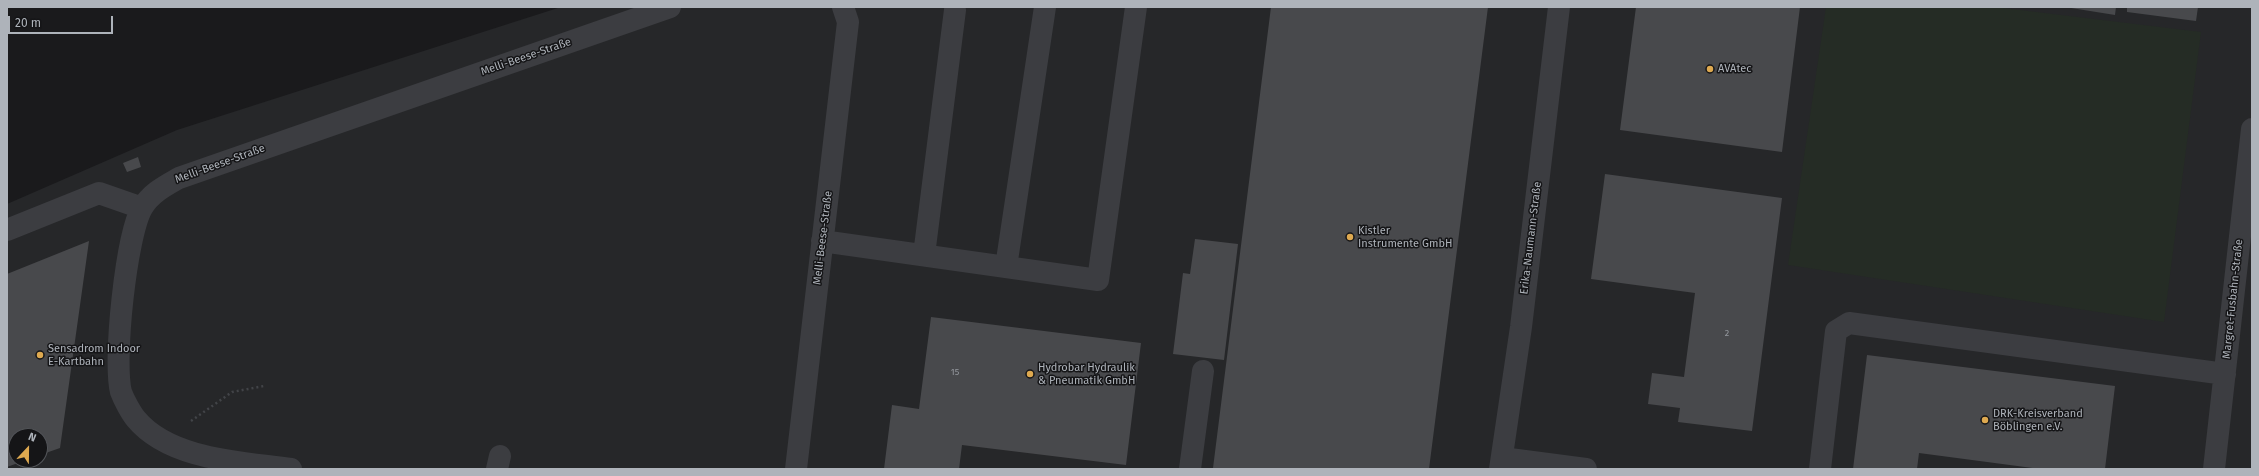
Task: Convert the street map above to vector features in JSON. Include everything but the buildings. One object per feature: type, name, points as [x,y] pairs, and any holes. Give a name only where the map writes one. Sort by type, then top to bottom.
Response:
[{"type":"street","name":"Melli-Beese-Straße","points":[[291,469],[198,456],[163,442],[136,419],[122,393],[117,359],[121,315],[133,231],[142,208],[154,192],[179,178],[670,7]]},
{"type":"street","name":"Melli-Beese-Straße","points":[[796,469],[848,22],[843,7]]},
{"type":"street","points":[[1006,266],[1045,7]]},
{"type":"street","points":[[822,242],[1006,266],[1098,280],[1136,7]]},
{"type":"street","name":"Erika-Naumann-Straße","points":[[1501,463],[1522,319],[1559,7]]},
{"type":"street","points":[[924,255],[955,10]]},
{"type":"street","name":"Margret-Fusbahn-Straße","points":[[2214,469],[2252,129]]},
{"type":"street","points":[[7,230],[99,193],[142,208]]},
{"type":"street","points":[[1820,469],[1836,330],[1849,322],[2225,374]]},
{"type":"street","points":[[1190,469],[1203,371]]},
{"type":"street","points":[[1501,463],[1586,469]]},
{"type":"path","points":[[163,442],[232,392],[264,386]]},
{"type":"shaded area","points":[[561,7],[2252,7],[2252,469],[7,469],[7,204],[177,130]]},
{"type":"shaded area","points":[[1826,7],[1995,7],[2201,32],[2164,322],[1788,265]]},
{"type":"place","name":"AVAtec","points":[[1710,69]]},
{"type":"place","name":"Kistler Instrumente GmbH","points":[[1350,237]]},
{"type":"place","name":"Sensadrom Indoor E-Kartbahn","points":[[40,355]]},
{"type":"place","name":"Hydrobar Hydraulik & Pneumatik GmbH","points":[[1030,374]]},
{"type":"place","name":"DRK-Kreisverband Böblingen e.V.","points":[[1985,420]]}]
